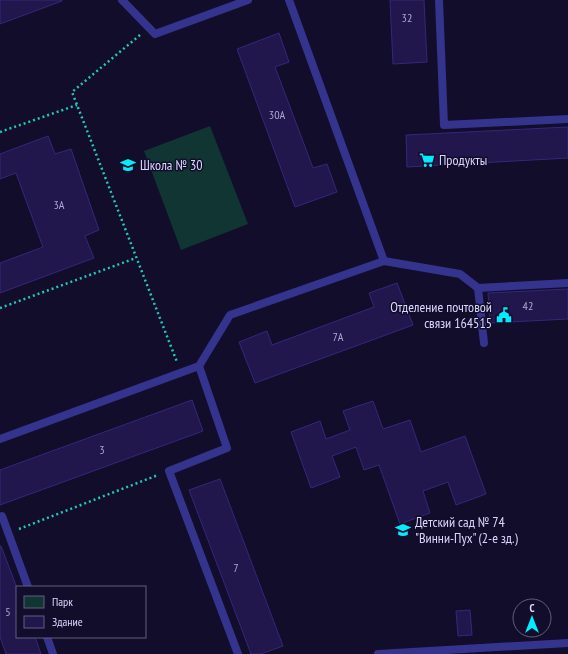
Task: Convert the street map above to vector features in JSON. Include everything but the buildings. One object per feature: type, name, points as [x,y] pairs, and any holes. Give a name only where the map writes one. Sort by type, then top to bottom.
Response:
[{"type":"lane","points":[[122,0],[155,34],[248,0]]},
{"type":"lane","points":[[289,0],[384,261]]},
{"type":"lane","points":[[439,0],[444,124],[568,120]]},
{"type":"lane","points":[[0,439],[199,366],[230,316],[384,261],[460,274],[478,288],[568,283]]},
{"type":"lane","points":[[478,288],[484,344]]},
{"type":"lane","points":[[199,366],[227,448],[169,470],[238,654]]},
{"type":"lane","points":[[2,516],[28,586]]},
{"type":"lane","points":[[47,638],[53,654]]},
{"type":"lane","points":[[378,654],[568,643]]},
{"type":"path","points":[[149,27],[72,92],[181,372]]},
{"type":"path","points":[[0,132],[77,105]]},
{"type":"path","points":[[0,308],[136,258]]},
{"type":"path","points":[[8,533],[169,470]]},
{"type":"green space","points":[[210,126],[248,224],[181,250],[144,151]]},
{"type":"place","name":"Продукты","points":[[427,160]]},
{"type":"place","name":"Школа № 30","points":[[128,165]]},
{"type":"place","name":"Отделение почтовой связи 164515","points":[[504,315]]},
{"type":"place","name":"Детский сад № 74 \"Винни-Пух\" (2-е зд.)","points":[[403,530]]}]
